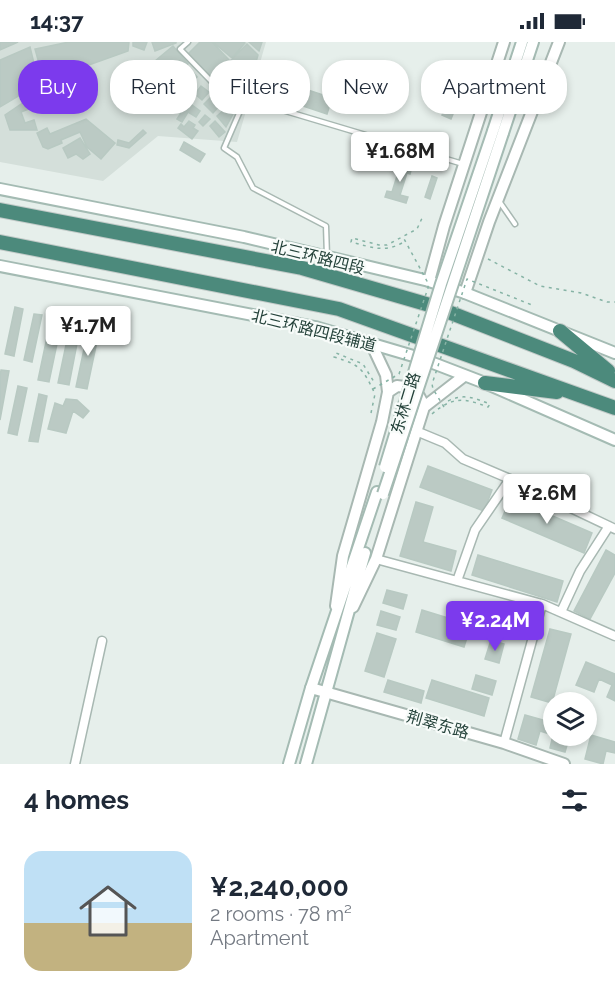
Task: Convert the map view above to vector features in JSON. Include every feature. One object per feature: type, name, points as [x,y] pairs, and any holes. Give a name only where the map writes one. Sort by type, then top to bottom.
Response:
[{"type":"highway","name":"北三环路四段","points":[[0,210],[302,268],[433,306],[574,361],[615,381]]},
{"type":"highway","points":[[0,242],[339,309],[615,408]]},
{"type":"highway","points":[[560,331],[602,367],[615,375]]},
{"type":"highway","points":[[485,383],[583,395]]},
{"type":"main road","points":[[429,281],[444,226],[504,42]]},
{"type":"main road","name":"东林二路","points":[[498,132],[522,42]]},
{"type":"main road","name":"东林二路","points":[[290,764],[311,688],[333,622],[380,493],[498,132],[533,42]]},
{"type":"main road","points":[[465,293],[476,258],[558,42]]},
{"type":"main road","points":[[0,189],[244,237],[429,281],[465,293],[615,353]]},
{"type":"main road","name":"北三环路四段辅道","points":[[0,266],[315,327],[420,358],[485,383],[615,440]]},
{"type":"main road","points":[[333,622],[343,556],[382,422],[388,392],[386,375],[371,343]]},
{"type":"main road","points":[[347,621],[376,558],[424,407],[464,376]]},
{"type":"main road","points":[[388,392],[397,386],[412,389],[418,393],[424,407]]},
{"type":"main road","name":"东林二路","points":[[306,764],[347,621],[380,493]]},
{"type":"main road","name":"荆翠东路","points":[[311,688],[504,743],[564,764]]},
{"type":"street","points":[[416,431],[445,443],[463,459],[612,527],[580,571],[561,612]]},
{"type":"street","points":[[457,581],[475,530],[510,479]]},
{"type":"street","points":[[376,558],[542,604],[615,636]]},
{"type":"street","points":[[504,743],[542,604]]},
{"type":"street","points":[[75,764],[102,641]]},
{"type":"lane","points":[[188,42],[180,49],[240,111],[224,148],[237,157],[253,188],[326,226],[327,257]]},
{"type":"lane","points":[[295,114],[464,165]]},
{"type":"lane","points":[[498,200],[515,224]]},
{"type":"path","points":[[402,243],[392,248],[379,250],[351,242],[352,237],[387,245],[417,229],[423,216]]},
{"type":"path","points":[[373,390],[399,374],[428,288],[428,283],[404,237]]},
{"type":"path","points":[[484,257],[540,286],[581,292],[607,302],[615,302]]},
{"type":"path","points":[[444,405],[432,384],[467,279],[532,305]]},
{"type":"path","points":[[371,413],[375,398],[361,368],[356,363],[334,357],[336,353],[363,364],[374,382]]},
{"type":"path","points":[[429,418],[444,405],[461,396],[469,396],[490,404],[488,407],[467,399],[444,405]]},
{"type":"shaded area","points":[[0,42],[266,42],[261,60],[209,60],[209,114],[245,114],[237,142],[158,136],[103,181],[0,162]]},
{"type":"building","points":[[0,42],[18,42],[0,50]]},
{"type":"building","points":[[69,42],[129,42],[128,51],[98,62],[38,60],[35,49]]},
{"type":"building","points":[[133,42],[147,42],[144,50],[133,46]]},
{"type":"building","points":[[152,42],[176,42],[176,43],[155,51]]},
{"type":"building","points":[[200,42],[212,42],[229,60],[209,60],[209,75],[197,60],[188,54]]},
{"type":"building","points":[[213,42],[244,42],[245,43],[232,58]]},
{"type":"building","points":[[249,42],[262,42],[259,51]]},
{"type":"building","points":[[247,44],[258,55],[257,60],[231,60]]},
{"type":"building","points":[[173,46],[185,60],[156,60]]},
{"type":"building","points":[[30,47],[33,60],[18,60],[18,96],[0,107],[0,60]]},
{"type":"building","points":[[201,86],[209,92],[202,100],[197,96]]},
{"type":"building","points":[[310,91],[322,95],[322,112],[310,108]]},
{"type":"building","points":[[209,99],[209,109],[204,104]]},
{"type":"building","points":[[18,106],[18,114],[22,114],[25,123],[34,120],[37,130],[10,130],[5,115]]},
{"type":"building","points":[[180,114],[187,114],[182,122],[177,119]]},
{"type":"building","points":[[219,114],[233,114],[226,127],[217,116]]},
{"type":"building","points":[[442,114],[453,114],[451,119]]},
{"type":"building","points":[[205,115],[210,119],[203,126],[199,122]]},
{"type":"building","points":[[86,119],[115,143],[101,159],[87,147],[80,132],[61,140],[62,143],[48,149],[43,147],[37,133],[47,128],[50,134]]},
{"type":"building","points":[[189,121],[198,131],[192,139],[178,128],[181,124],[184,127]]},
{"type":"building","points":[[215,121],[225,132],[219,137],[210,126]]},
{"type":"building","points":[[143,130],[146,133],[129,148],[117,145],[118,140],[129,143]]},
{"type":"building","points":[[80,138],[90,154],[83,159],[76,154],[68,158],[63,148]]},
{"type":"building","points":[[184,142],[205,154],[200,162],[180,150]]},
{"type":"building","points":[[402,160],[413,163],[400,195],[408,197],[406,203],[385,197],[387,191],[392,192]]},
{"type":"building","points":[[432,176],[437,178],[430,199],[425,197]]},
{"type":"building","points":[[15,307],[23,309],[14,356],[5,354]]},
{"type":"building","points":[[34,314],[42,315],[32,362],[24,360]]},
{"type":"building","points":[[51,318],[62,320],[49,382],[38,380]]},
{"type":"building","points":[[71,321],[81,323],[69,385],[58,383]]},
{"type":"building","points":[[89,325],[100,327],[87,389],[76,387]]},
{"type":"building","points":[[1,370],[9,371],[0,420],[0,376]]},
{"type":"building","points":[[18,386],[27,388],[17,435],[8,433]]},
{"type":"building","points":[[39,394],[47,396],[38,442],[29,441]]},
{"type":"building","points":[[66,399],[77,400],[89,411],[83,418],[73,411],[66,433],[48,429],[55,403],[63,406]]},
{"type":"building","points":[[428,466],[492,490],[484,511],[420,487]]},
{"type":"building","points":[[511,498],[592,533],[584,553],[502,518]]},
{"type":"building","points":[[416,502],[433,507],[423,542],[456,551],[451,571],[400,556]]},
{"type":"building","points":[[606,550],[615,555],[615,573],[590,619],[574,611]]},
{"type":"building","points":[[478,555],[563,581],[557,602],[472,575]]},
{"type":"building","points":[[387,590],[407,595],[403,609],[383,603]]},
{"type":"building","points":[[422,610],[471,625],[464,647],[416,632]]},
{"type":"building","points":[[381,611],[400,617],[396,630],[377,625]]},
{"type":"building","points":[[494,616],[514,622],[510,635],[491,630]]},
{"type":"building","points":[[550,629],[571,634],[555,692],[543,692],[543,700],[531,697]]},
{"type":"building","points":[[377,633],[396,639],[384,677],[365,671]]},
{"type":"building","points":[[491,640],[504,644],[499,663],[485,659]]},
{"type":"building","points":[[586,662],[615,674],[615,701],[607,697],[612,685],[599,679],[594,692],[576,685]]},
{"type":"building","points":[[476,675],[496,681],[492,695],[472,689]]},
{"type":"building","points":[[388,680],[424,691],[421,703],[384,692]]},
{"type":"building","points":[[432,680],[489,698],[484,716],[426,698]]},
{"type":"building","points":[[525,715],[543,720],[543,732],[540,731],[536,745],[518,739]]},
{"type":"building","points":[[597,737],[615,742],[615,753],[606,751],[603,764],[585,759],[588,746],[597,746]]},
{"type":"building","points":[[550,746],[567,746],[565,752],[550,748]]}]
